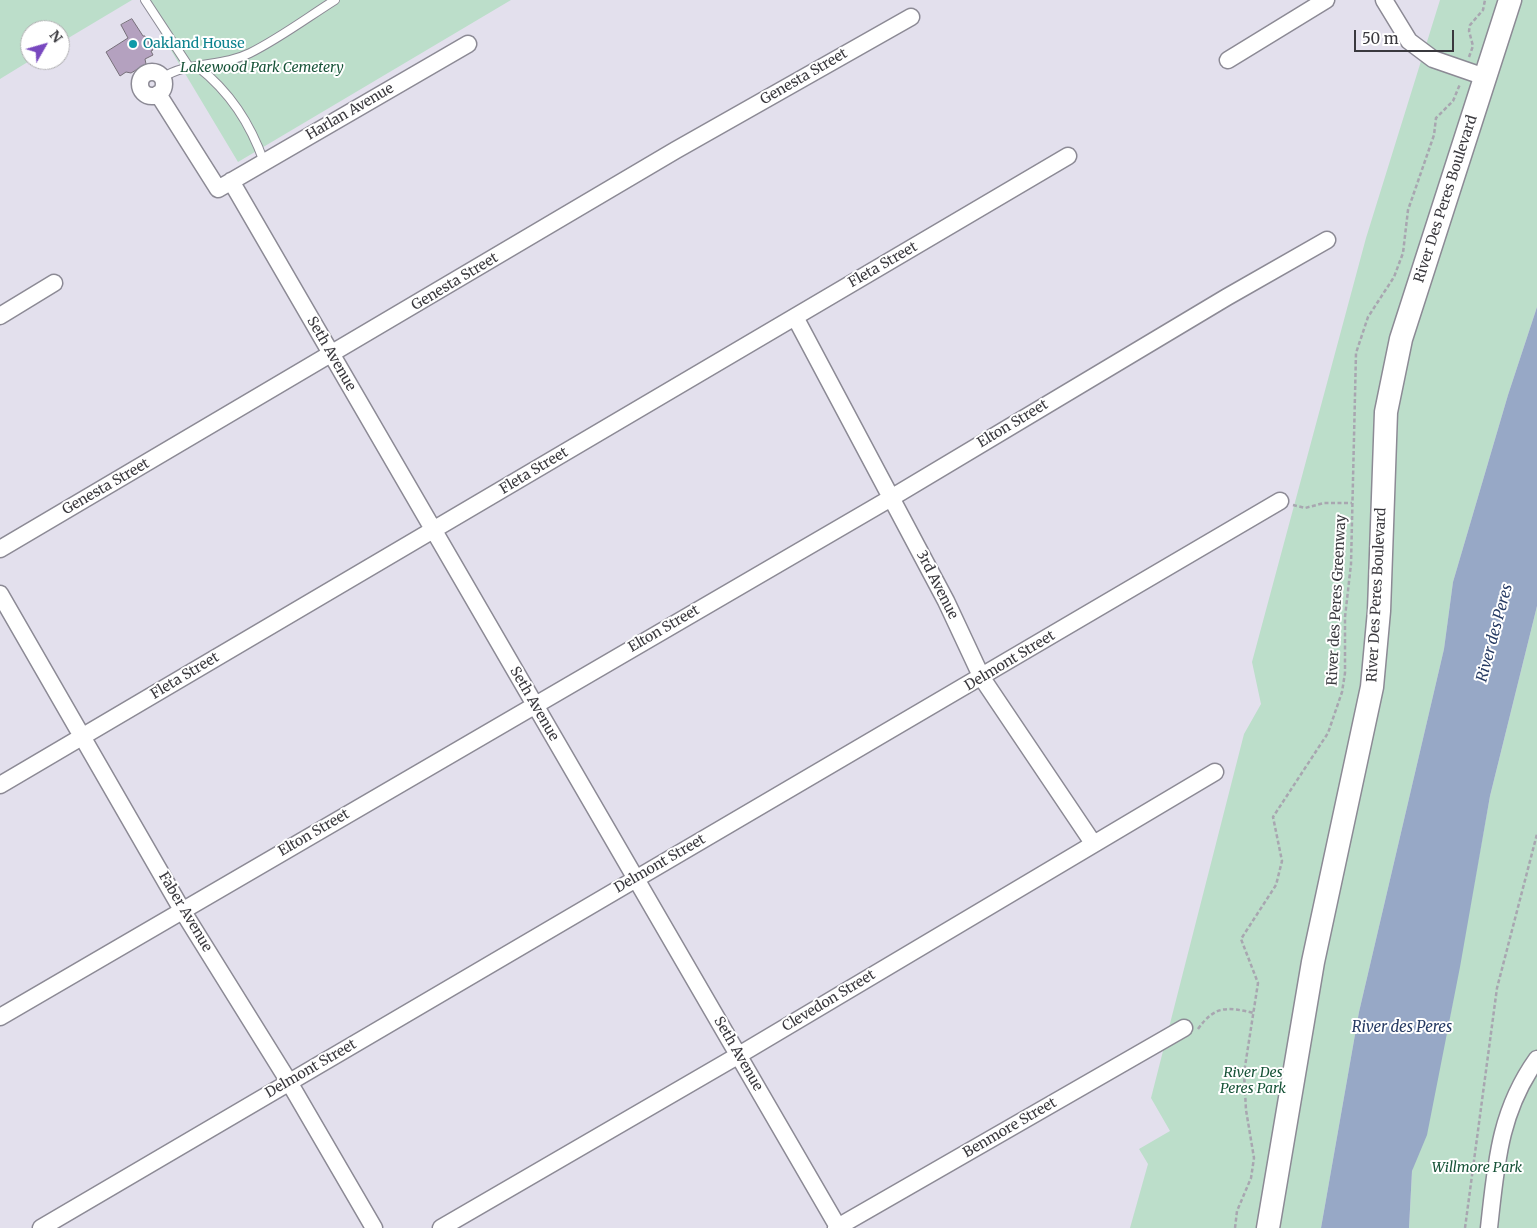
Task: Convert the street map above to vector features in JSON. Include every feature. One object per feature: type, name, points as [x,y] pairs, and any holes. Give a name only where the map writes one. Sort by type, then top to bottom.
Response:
[{"type":"main road","name":"River Des Peres Boulevard","points":[[1268,1228],[1313,962],[1373,679],[1378,611],[1384,434],[1390,387],[1401,339],[1510,0]]},
{"type":"street","points":[[1228,60],[1326,0]]},
{"type":"street","points":[[1384,0],[1409,41],[1433,60],[1485,77]]},
{"type":"street","name":"Genesta Street","points":[[0,549],[332,355],[667,155],[911,17]]},
{"type":"street","name":"Harlan Avenue","points":[[231,181],[468,44]]},
{"type":"street","points":[[162,78],[156,73],[149,73],[141,81],[144,92],[151,96],[158,94],[218,189],[231,181]]},
{"type":"street","name":"Fleta Street","points":[[0,785],[1068,156]]},
{"type":"street","name":"Seth Avenue","points":[[231,181],[837,1227]]},
{"type":"street","name":"Elton Street","points":[[0,1017],[890,498],[1227,297],[1327,240]]},
{"type":"street","points":[[0,316],[54,283]]},
{"type":"street","name":"3rd Avenue","points":[[795,317],[946,602],[982,678],[1093,844]]},
{"type":"street","name":"Delmont Street","points":[[41,1228],[635,879],[982,678],[1280,501]]},
{"type":"street","name":"Faber Avenue","points":[[0,594],[84,736],[182,910],[289,1082],[374,1228]]},
{"type":"street","name":"Clevedon Street","points":[[441,1228],[739,1055],[1215,772]]},
{"type":"street","name":"Benmore Street","points":[[837,1227],[1184,1028]]},
{"type":"street","points":[[1489,1228],[1502,1132],[1518,1088],[1537,1059]]},
{"type":"lane","points":[[145,0],[193,66],[216,82],[231,99],[246,121],[264,162]]},
{"type":"lane","points":[[162,78],[173,71],[250,53],[335,0]]},
{"type":"path","points":[[1469,58],[1473,46],[1469,31],[1470,25],[1483,10],[1485,0]]},
{"type":"path","name":"River des Peres Greenway","points":[[1234,1228],[1237,1211],[1251,1178],[1254,1158],[1246,1110],[1244,1073],[1258,983],[1242,939],[1276,885],[1282,861],[1273,817],[1328,732],[1342,692],[1345,617],[1351,564],[1356,353],[1368,317],[1394,277],[1403,253],[1408,210],[1434,135],[1436,118],[1453,102],[1461,81]]},
{"type":"path","points":[[1280,501],[1305,508],[1324,503],[1352,503]]},
{"type":"path","points":[[1465,1228],[1497,988],[1537,834]]},
{"type":"path","points":[[1184,1028],[1191,1033],[1198,1029],[1209,1015],[1220,1010],[1236,1009],[1254,1013]]},
{"type":"green space","points":[[0,0],[132,0],[70,37],[70,20],[20,20],[20,67],[0,79]]},
{"type":"green space","name":"Lakewood Park Cemetery","points":[[141,0],[511,0],[238,162]]},
{"type":"green space","name":"River Des Peres Park","points":[[1440,0],[1537,0],[1537,307],[1508,395],[1453,582],[1444,649],[1359,1012],[1321,1228],[1130,1228],[1148,1164],[1139,1149],[1170,1131],[1151,1098],[1244,734],[1261,704],[1252,662],[1366,238]]},
{"type":"green space","name":"Willmore Park","points":[[1537,606],[1537,1228],[1409,1228],[1412,1171],[1448,1027],[1490,796]]},
{"type":"water","name":"River des Peres","points":[[1537,307],[1537,606],[1490,796],[1460,967],[1427,1135],[1412,1171],[1409,1228],[1321,1228],[1359,1012],[1444,649],[1453,582],[1508,395]]},
{"type":"building","name":"Oakland House","points":[[132,19],[143,36],[145,36],[153,50],[151,51],[153,55],[145,59],[146,64],[131,73],[126,72],[120,76],[106,52],[128,38],[121,25]]},
{"type":"place","name":"Oakland House","points":[[133,44]]}]
